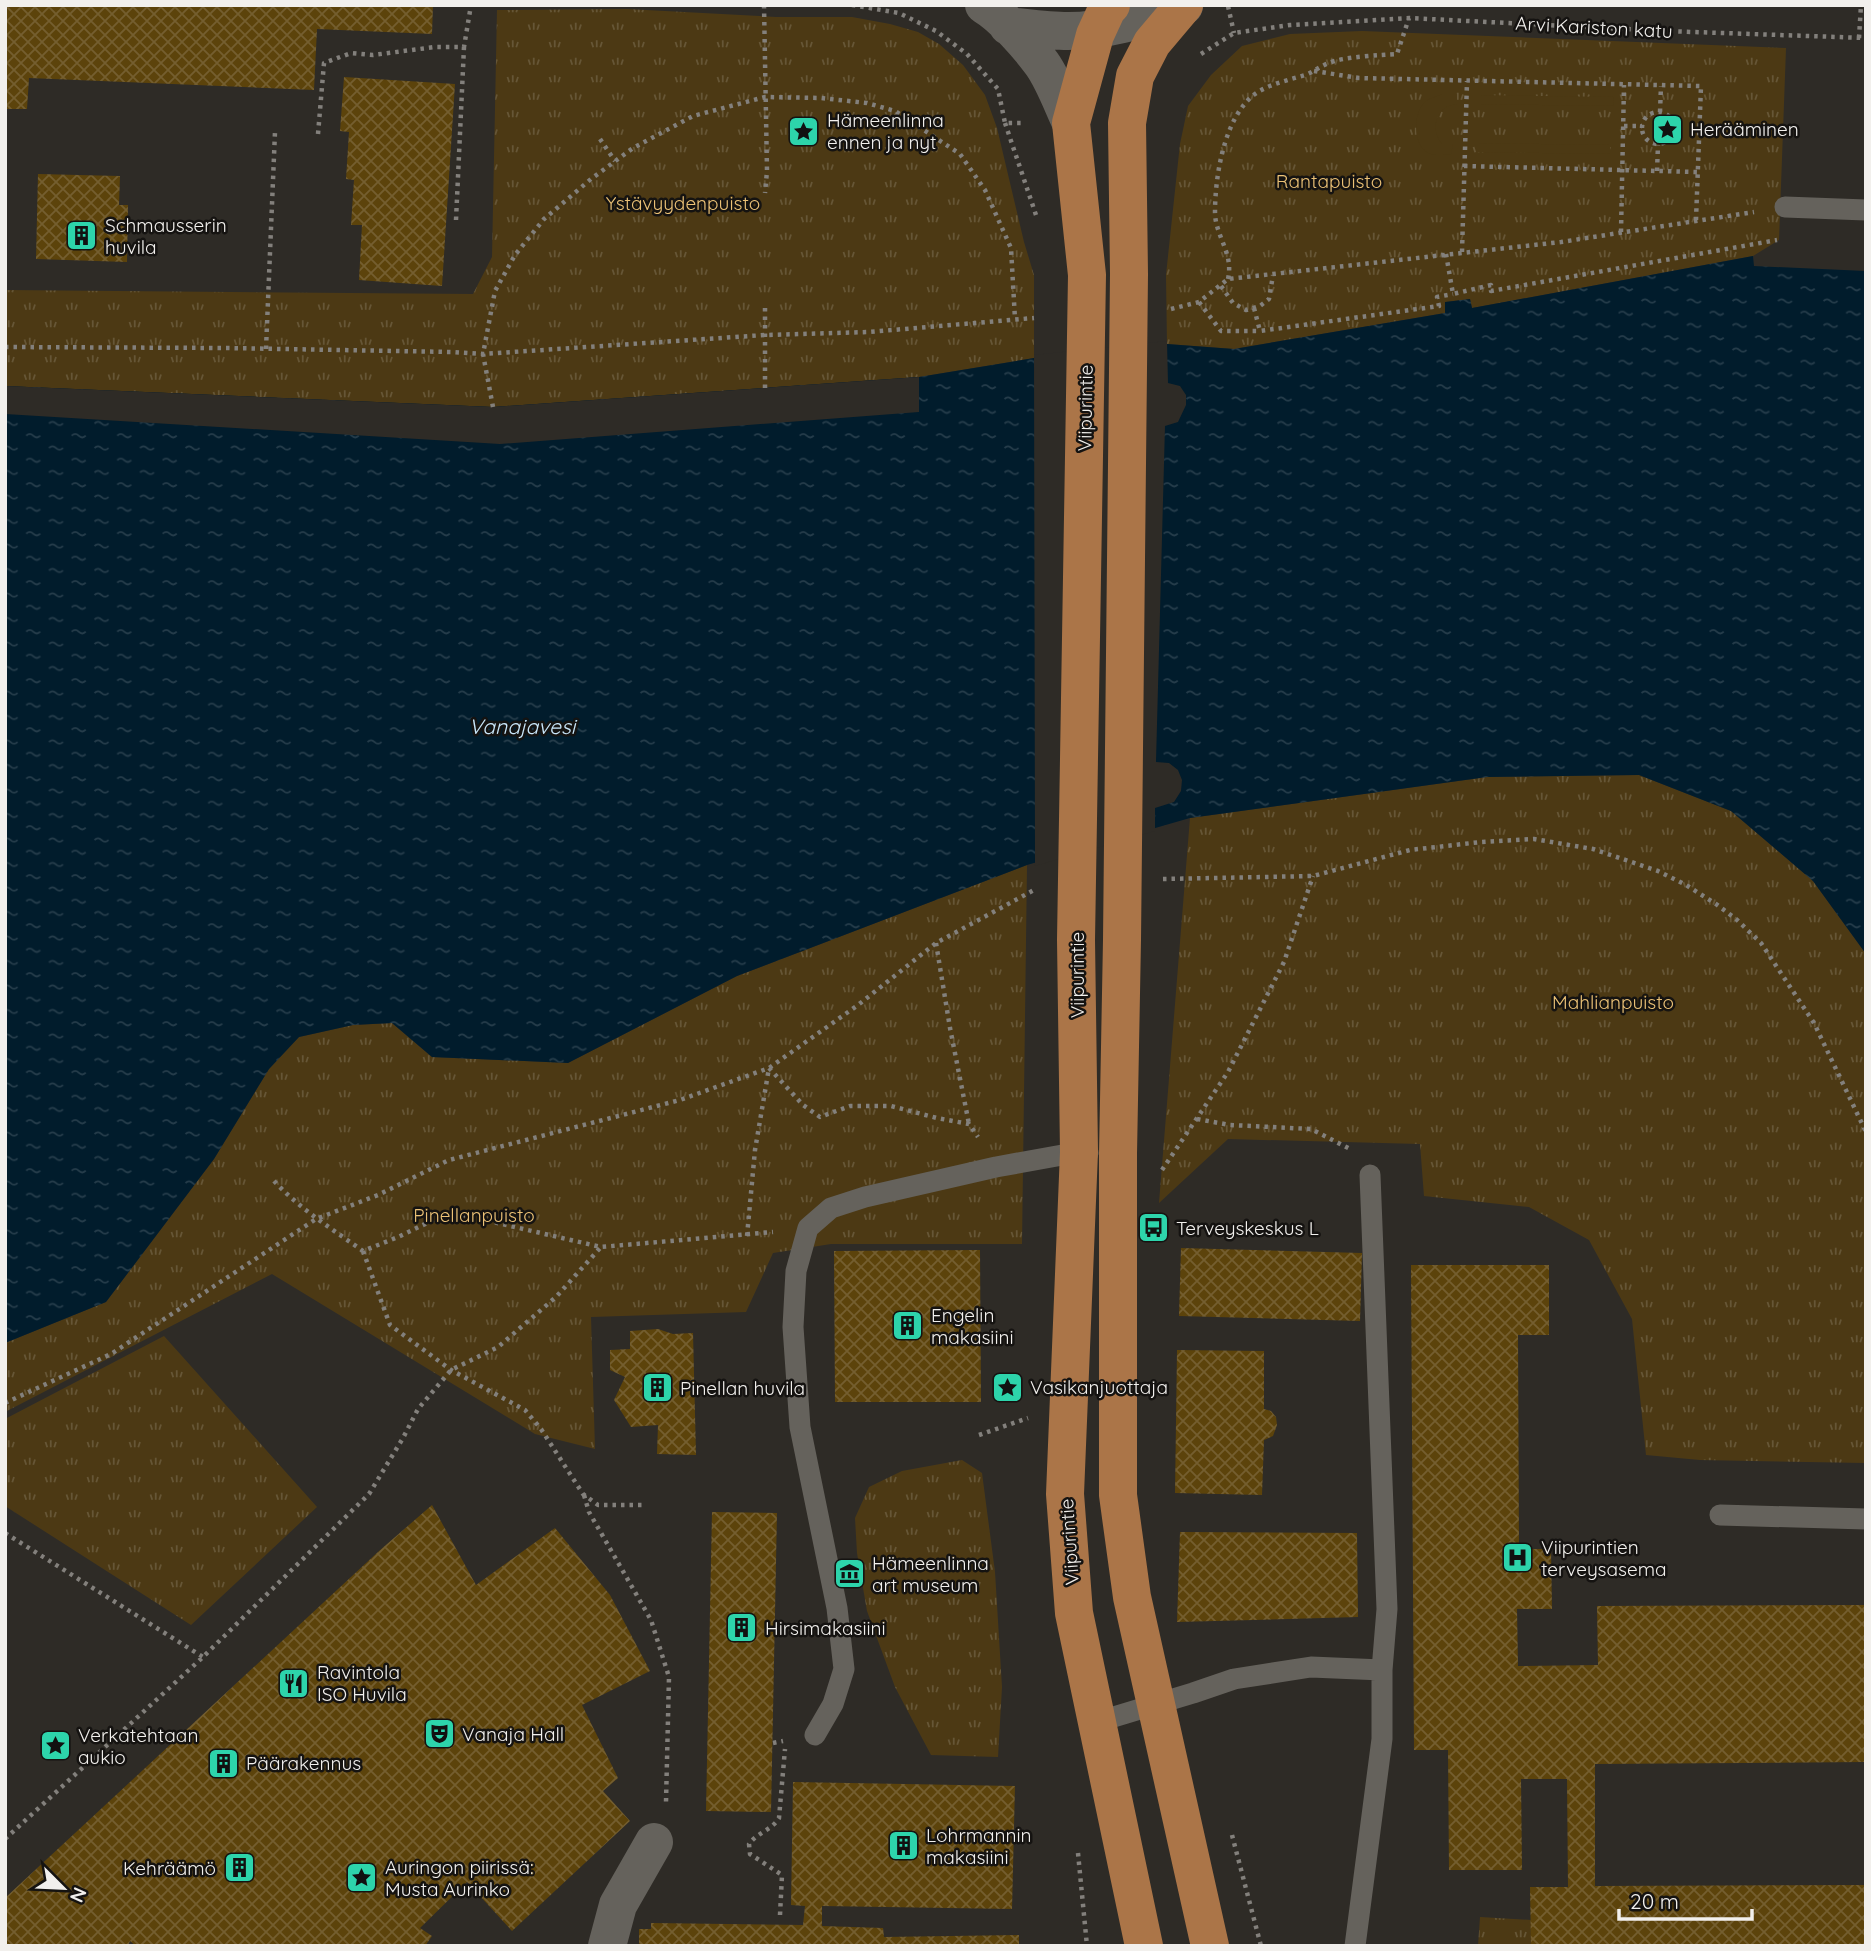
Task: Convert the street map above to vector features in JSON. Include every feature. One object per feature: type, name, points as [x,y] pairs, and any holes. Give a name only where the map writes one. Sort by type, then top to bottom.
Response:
[{"type":"main road","points":[[1184,5],[1152,43],[1135,76],[1127,123],[1129,274],[1118,1154],[1118,1495],[1132,1597],[1210,1946]]},
{"type":"main road","name":"Viipurintie","points":[[1093,13],[1086,66],[1071,123],[1087,275],[1076,940],[1079,1152],[1065,1493],[1074,1613],[1144,1946]]},
{"type":"street","points":[[996,15],[1068,31],[1093,13],[1133,22],[1184,5]]},
{"type":"street","points":[[1093,13],[1135,76]]},
{"type":"street","points":[[996,15],[1043,65],[1071,123]]},
{"type":"street","points":[[607,1946],[618,1905],[660,1824]]},
{"type":"lane","points":[[1785,207],[1866,210]]},
{"type":"lane","points":[[815,1735],[833,1704],[844,1669],[837,1608],[800,1427],[793,1327],[796,1271],[808,1228],[831,1208],[865,1197],[996,1167],[1079,1152],[1118,1154]]},
{"type":"lane","points":[[1354,1946],[1382,1739],[1382,1670],[1387,1609],[1370,1175]]},
{"type":"lane","points":[[1720,1515],[1866,1519]]},
{"type":"lane","points":[[1097,1722],[1234,1679],[1311,1667],[1382,1670]]},
{"type":"path","points":[[456,220],[464,47],[471,5]]},
{"type":"path","points":[[764,5],[767,171],[765,193]]},
{"type":"path","points":[[1228,5],[1234,33]]},
{"type":"path","points":[[1861,5],[1862,38]]},
{"type":"path","points":[[1166,310],[1199,302],[1228,279],[1231,268],[1215,217],[1215,195],[1224,147],[1240,111],[1254,95],[1314,72],[1330,62],[1398,54],[1409,18]]},
{"type":"path","name":"Arvi Kariston katu","points":[[1200,55],[1234,33],[1290,25],[1409,18],[1862,38]]},
{"type":"path","points":[[318,134],[324,63],[351,53],[373,55],[435,47],[464,47]]},
{"type":"path","points":[[1314,72],[1359,78],[1701,86],[1696,220]]},
{"type":"path","points":[[1462,252],[1467,81]]},
{"type":"path","points":[[1621,232],[1624,85]]},
{"type":"path","points":[[1660,112],[1661,86]]},
{"type":"path","points":[[493,407],[483,354],[495,291],[515,255],[544,219],[633,148],[693,116],[765,96],[821,98],[886,108],[916,123],[960,154],[985,190],[1011,248],[1015,320]]},
{"type":"path","points":[[1660,112],[1672,120],[1674,131],[1668,141],[1658,145],[1652,144],[1644,137],[1642,126],[1646,117],[1660,112]]},
{"type":"path","points":[[1004,123],[1039,224]]},
{"type":"path","points":[[1624,126],[1642,126]]},
{"type":"path","points":[[266,349],[275,132]]},
{"type":"path","points":[[600,139],[615,161]]},
{"type":"path","points":[[1657,171],[1658,145]]},
{"type":"path","points":[[1464,166],[1697,172]]},
{"type":"path","points":[[1228,279],[1561,242],[1785,207]]},
{"type":"path","points":[[1199,302],[1221,331],[1260,331],[1438,306],[1437,297],[1491,285],[1491,291],[1783,239]]},
{"type":"path","points":[[1446,254],[1453,294]]},
{"type":"path","points":[[1221,286],[1239,307],[1245,310],[1254,308],[1269,299],[1273,274]]},
{"type":"path","points":[[765,304],[765,388]]},
{"type":"path","points":[[1254,308],[1260,331]]},
{"type":"path","points":[[5,347],[483,354],[765,335],[869,332],[1034,318]]},
{"type":"path","points":[[1156,879],[1313,876],[1410,850],[1534,839],[1593,849],[1658,871],[1716,904],[1761,943],[1814,1023],[1866,1132]]},
{"type":"path","points":[[1160,1173],[1228,1072],[1284,962],[1313,876]]},
{"type":"path","points":[[5,1403],[111,1354],[317,1219],[378,1195],[449,1160],[680,1100],[769,1068],[858,1005],[936,943],[1035,890]]},
{"type":"path","points":[[936,943],[970,1124],[996,1167]]},
{"type":"path","points":[[769,1068],[803,1105],[820,1117],[850,1105],[891,1106],[970,1124]]},
{"type":"path","points":[[747,1236],[755,1150],[769,1068]]},
{"type":"path","points":[[1196,1119],[1230,1125],[1311,1129],[1349,1147],[1370,1175]]},
{"type":"path","points":[[274,1181],[317,1219],[363,1251],[390,1325],[451,1370],[525,1410],[541,1429],[583,1494],[589,1512],[651,1620],[669,1677],[660,1824]]},
{"type":"path","points":[[363,1251],[450,1212],[601,1247],[747,1236],[808,1228]]},
{"type":"path","points":[[6,1837],[203,1657],[369,1494],[418,1409],[451,1370],[498,1347],[556,1297],[601,1247]]},
{"type":"path","points":[[979,1435],[1037,1415]]},
{"type":"path","points":[[583,1494],[598,1506]]},
{"type":"path","points":[[589,1512],[598,1506],[644,1505]]},
{"type":"path","points":[[5,1533],[203,1657]]},
{"type":"path","points":[[780,1915],[782,1875],[750,1854],[749,1844],[763,1830],[774,1826],[779,1818],[785,1741]]},
{"type":"path","points":[[1230,1828],[1261,1946]]},
{"type":"path","points":[[1077,1846],[1087,1946]]},
{"type":"green space","name":"Ystävyydenpuisto","points":[[627,9],[776,17],[852,17],[918,32],[939,44],[963,65],[985,95],[997,128],[1034,275],[1034,358],[919,377],[493,407],[5,386],[5,290],[473,294],[492,257],[497,10]]},
{"type":"green space","name":"Rantapuisto","points":[[1362,31],[1786,48],[1779,240],[1753,256],[1472,308],[1470,299],[1446,302],[1445,313],[1234,349],[1167,344],[1166,275],[1180,144],[1188,106],[1211,75],[1242,46],[1290,34]]},
{"type":"green space","points":[[1442,94],[1457,94],[1457,104],[1450,105],[1440,113],[1436,125],[1436,132],[1442,144],[1453,144],[1451,154],[1434,155],[1423,149],[1419,143],[1417,120],[1426,101]]},
{"type":"green space","points":[[1479,95],[1614,97],[1613,106],[1479,104]]},
{"type":"green space","points":[[1477,143],[1610,145],[1610,154],[1477,152]]},
{"type":"green space","name":"Mahlianpuisto","points":[[1639,775],[1731,811],[1813,881],[1866,954],[1866,1463],[1700,1460],[1646,1455],[1632,1319],[1589,1240],[1529,1207],[1424,1196],[1420,1144],[1228,1139],[1159,1203],[1190,818],[1487,777]]},
{"type":"green space","name":"Pinellanpuisto","points":[[1027,865],[1022,1244],[831,1244],[773,1253],[746,1312],[591,1317],[595,1449],[535,1434],[272,1274],[5,1412],[5,1343],[106,1302],[214,1159],[269,1069],[299,1037],[353,1025],[392,1023],[432,1057],[568,1063],[737,976]]},
{"type":"green space","points":[[164,1336],[317,1507],[191,1625],[5,1506],[5,1419]]},
{"type":"green space","points":[[962,1460],[982,1473],[995,1572],[1002,1687],[998,1757],[931,1755],[895,1687],[867,1611],[857,1553],[855,1518],[869,1487],[902,1471]]},
{"type":"green space","points":[[1480,1917],[1531,1920],[1531,1946],[1478,1946]]},
{"type":"water","name":"Vanajavesi","points":[[1753,256],[1754,266],[1866,271],[1866,954],[1813,881],[1731,811],[1639,775],[1487,777],[1190,818],[1027,865],[737,976],[568,1063],[432,1057],[392,1023],[353,1025],[299,1037],[269,1069],[214,1159],[106,1302],[5,1343],[5,386],[493,407],[919,377],[1034,358],[1167,344],[1234,349],[1445,313],[1445,302],[1470,299],[1472,308]]},
{"type":"pier","points":[[1167,341],[1168,383],[1180,386],[1186,395],[1186,405],[1178,422],[1165,426],[1156,762],[1169,763],[1178,770],[1182,780],[1181,791],[1174,802],[1155,808],[1155,831],[1035,866],[1034,355]]},
{"type":"pier","points":[[919,377],[919,412],[500,444],[5,414],[5,386],[493,407]]},
{"type":"building","points":[[5,5],[433,5],[432,34],[317,29],[314,90],[29,78],[27,109],[5,109]]},
{"type":"building","points":[[344,77],[455,84],[442,286],[359,280],[362,225],[351,225],[354,180],[346,179],[349,132],[340,131]]},
{"type":"building","name":"Schmausserin huvila","points":[[38,174],[120,176],[119,205],[128,205],[127,262],[36,259]]},
{"type":"building","points":[[1181,1248],[1362,1253],[1360,1321],[1179,1316]]},
{"type":"building","name":"Engelin makasiini","points":[[980,1250],[981,1402],[835,1402],[834,1251]]},
{"type":"building","points":[[1411,1265],[1549,1265],[1549,1335],[1518,1335],[1519,1549],[1551,1549],[1552,1609],[1517,1609],[1518,1666],[1598,1665],[1597,1606],[1864,1605],[1865,1762],[1595,1764],[1595,1886],[1866,1885],[1866,1946],[1531,1946],[1530,1887],[1568,1887],[1567,1779],[1521,1779],[1522,1870],[1449,1870],[1448,1750],[1414,1750]]},
{"type":"building","name":"Pinellan huvila","points":[[658,1329],[673,1334],[693,1333],[696,1455],[657,1454],[658,1425],[631,1427],[614,1400],[625,1377],[610,1370],[610,1350],[630,1349],[630,1331]]},
{"type":"building","points":[[1177,1350],[1264,1351],[1264,1409],[1271,1411],[1276,1417],[1277,1425],[1273,1436],[1264,1440],[1262,1495],[1175,1493]]},
{"type":"building","points":[[432,1505],[476,1585],[555,1528],[610,1595],[650,1671],[582,1705],[618,1778],[603,1791],[630,1821],[512,1931],[467,1882],[420,1928],[432,1936],[425,1946],[136,1946],[130,1941],[128,1946],[5,1946],[5,1898]]},
{"type":"building","name":"Hirsimakasiini","points":[[712,1512],[777,1513],[771,1812],[706,1811]]},
{"type":"building","points":[[1180,1532],[1357,1533],[1358,1617],[1177,1622]]},
{"type":"building","name":"Lohrmannin makasiini","points":[[793,1782],[1015,1786],[1012,1909],[822,1906],[822,1926],[883,1928],[884,1937],[1019,1935],[1019,1946],[639,1946],[639,1929],[651,1929],[651,1923],[803,1925],[805,1906],[791,1905]]},
{"type":"place","name":"Herääminen","points":[[1667,129]]},
{"type":"place","name":"Hämeenlinna ennen ja nyt","points":[[804,131]]},
{"type":"place","name":"Schmausserin huvila","points":[[82,236]]},
{"type":"place","name":"Terveyskeskus L","points":[[1153,1228]]},
{"type":"place","name":"Engelin makasiini","points":[[908,1326]]},
{"type":"place","name":"Vasikanjuottaja","points":[[1007,1387]]},
{"type":"place","name":"Pinellan huvila","points":[[657,1388]]},
{"type":"place","name":"Viipurintien terveysasema","points":[[1518,1558]]},
{"type":"place","name":"Hämeenlinna art museum","points":[[849,1574]]},
{"type":"place","name":"Hirsimakasiini","points":[[742,1628]]},
{"type":"place","name":"Ravintola ISO Huvila","points":[[294,1683]]},
{"type":"place","name":"Vanaja Hall","points":[[439,1734]]},
{"type":"place","name":"Verkatehtaan aukio","points":[[55,1746]]},
{"type":"place","name":"Päärakennus","points":[[223,1763]]},
{"type":"place","name":"Lohrmannin makasiini","points":[[903,1846]]},
{"type":"place","name":"Kehräämö","points":[[239,1868]]},
{"type":"place","name":"Auringon piirissä: Musta Aurinko","points":[[362,1878]]}]
